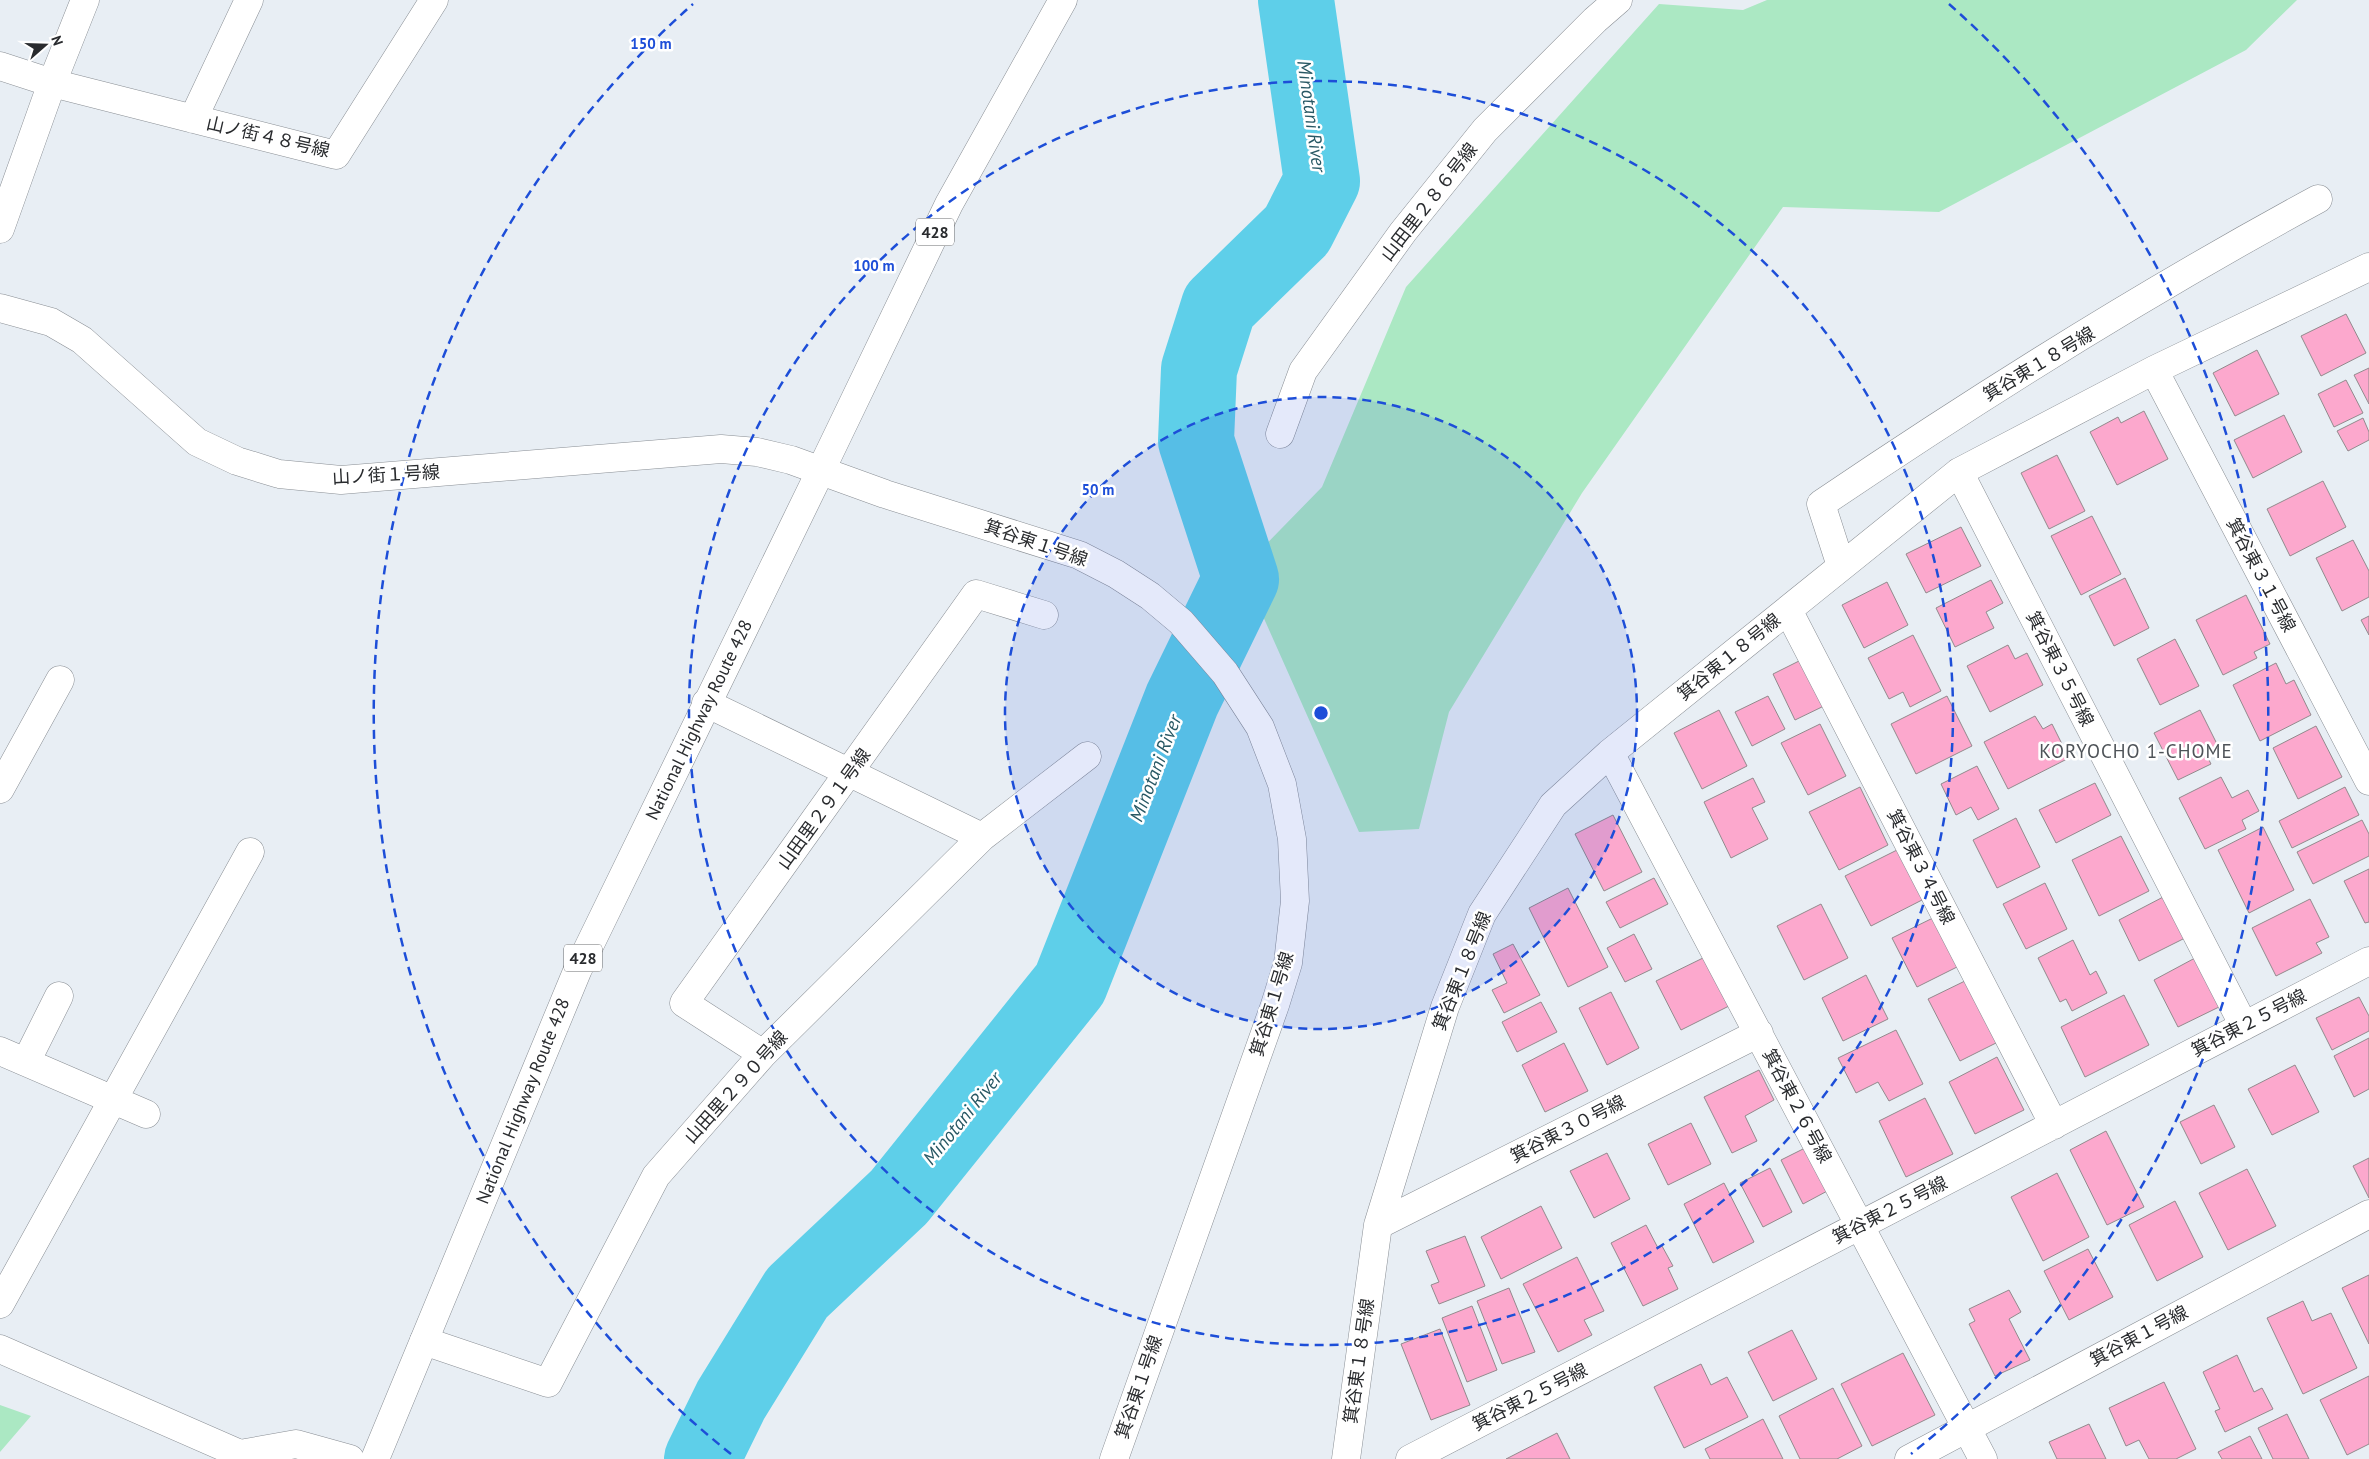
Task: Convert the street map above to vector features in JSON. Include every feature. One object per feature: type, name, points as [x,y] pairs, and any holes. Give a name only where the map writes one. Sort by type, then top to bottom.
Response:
[{"type":"main road","points":[[0,229],[52,83],[85,0]]},
{"type":"main road","points":[[193,119],[249,0]]},
{"type":"main road","name":"山ノ街４８号線","points":[[0,66],[52,83],[336,155],[434,0]]},
{"type":"main road","name":"National Highway Route 428","points":[[375,1459],[578,969],[706,703],[822,470],[949,204],[1063,0]]},
{"type":"main road","name":"山田里２８６号線","points":[[1280,434],[1304,371],[1403,232],[1485,130],[1595,20],[1618,0]]},
{"type":"main road","name":"箕谷東１８号線","points":[[1842,566],[1821,504],[1923,434],[2225,250],[2318,199]]},
{"type":"main road","name":"箕谷東１８号線","points":[[1346,1459],[1378,1226],[1445,1006],[1482,914],[1553,805],[1610,753],[1959,472],[2154,370],[2369,267]]},
{"type":"main road","name":"山ノ街１号線","points":[[0,308],[51,322],[82,340],[197,442],[237,461],[279,474],[341,480],[721,449],[757,452],[822,470]]},
{"type":"main road","name":"箕谷東３１号線","points":[[2154,370],[2369,781]]},
{"type":"main road","name":"箕谷東１号線","points":[[822,470],[885,494],[1079,555],[1116,574],[1150,596],[1181,622],[1225,673],[1260,727],[1282,784],[1292,840],[1294,901],[1288,963],[1114,1459]]},
{"type":"main road","name":"箕谷東３５号線","points":[[1959,472],[2244,1026]]},
{"type":"main road","name":"山田里２９１号線","points":[[763,1054],[684,1003],[976,594],[1044,615]]},
{"type":"main road","name":"箕谷東３４号線","points":[[1788,610],[2054,1125]]},
{"type":"main road","points":[[0,789],[60,680]]},
{"type":"main road","points":[[706,703],[982,837]]},
{"type":"main road","name":"箕谷東２６号線","points":[[1610,753],[1982,1459]]},
{"type":"main road","name":"山田里２９０号線","points":[[424,1341],[548,1383],[656,1176],[763,1054],[982,837],[1087,756]]},
{"type":"main road","points":[[0,1304],[250,852]]},
{"type":"main road","name":"箕谷東２５号線","points":[[1410,1459],[2369,961]]},
{"type":"main road","points":[[26,1062],[59,996]]},
{"type":"main road","name":"箕谷東３０号線","points":[[1378,1226],[1759,1033]]},
{"type":"main road","points":[[0,1051],[146,1114]]},
{"type":"main road","name":"箕谷東１号線","points":[[1909,1459],[2369,1214]]},
{"type":"main road","points":[[0,1349],[240,1454],[296,1444],[350,1459]]},
{"type":"green space","points":[[1767,0],[2297,0],[2246,50],[1939,212],[1783,207],[1582,493],[1449,712],[1419,829],[1359,832],[1242,569],[1322,487],[1406,287],[1659,4],[1743,10]]},
{"type":"green space","points":[[0,1405],[31,1416],[0,1452]]},
{"type":"building","points":[[2346,314],[2366,353],[2321,376],[2301,336]]},
{"type":"building","points":[[2257,350],[2279,394],[2235,416],[2213,373]]},
{"type":"building","points":[[2369,368],[2369,404],[2354,375]]},
{"type":"building","points":[[2346,380],[2363,413],[2334,427],[2318,394]]},
{"type":"building","points":[[2144,411],[2168,459],[2117,485],[2090,432],[2118,417],[2121,423]]},
{"type":"building","points":[[2284,415],[2302,452],[2253,478],[2234,440]]},
{"type":"building","points":[[2363,418],[2369,432],[2369,440],[2348,451],[2337,431]]},
{"type":"building","points":[[2057,455],[2085,511],[2049,529],[2021,473]]},
{"type":"building","points":[[2323,481],[2346,527],[2290,556],[2267,509]]},
{"type":"building","points":[[2092,516],[2121,574],[2081,595],[2051,536]]},
{"type":"building","points":[[1961,527],[1981,566],[1926,593],[1906,554]]},
{"type":"building","points":[[2353,540],[2369,571],[2369,597],[2342,611],[2316,558]]},
{"type":"building","points":[[2125,578],[2149,628],[2114,646],[2089,596]]},
{"type":"building","points":[[1991,580],[2003,603],[1986,612],[1994,628],[1955,647],[1936,608]]},
{"type":"building","points":[[1887,582],[1908,625],[1864,648],[1842,605]]},
{"type":"building","points":[[2246,595],[2270,644],[2254,652],[2257,658],[2223,675],[2196,620]]},
{"type":"building","points":[[2369,616],[2369,635],[2361,620]]},
{"type":"building","points":[[1913,635],[1941,691],[1910,707],[1903,692],[1889,699],[1868,658]]},
{"type":"building","points":[[2175,639],[2199,686],[2160,705],[2137,659]]},
{"type":"building","points":[[2008,645],[2015,659],[2027,653],[2043,685],[1990,712],[1967,666]]},
{"type":"building","points":[[1803,659],[1826,705],[1795,720],[1773,674]]},
{"type":"building","points":[[2276,663],[2286,684],[2294,680],[2311,715],[2260,741],[2233,685]]},
{"type":"building","points":[[1768,696],[1785,729],[1752,746],[1735,712]]},
{"type":"building","points":[[1947,696],[1972,746],[1916,774],[1891,724]]},
{"type":"building","points":[[1719,710],[1747,766],[1702,789],[1674,733]]},
{"type":"building","points":[[2200,710],[2221,752],[2208,758],[2211,764],[2178,780],[2154,733]]},
{"type":"building","points":[[2035,716],[2043,729],[2052,724],[2069,758],[2008,789],[1984,742]]},
{"type":"building","points":[[1820,724],[1846,776],[1808,795],[1781,743]]},
{"type":"building","points":[[2316,726],[2342,777],[2298,799],[2273,748]]},
{"type":"building","points":[[1977,766],[1999,809],[1978,820],[1971,807],[1956,815],[1941,784]]},
{"type":"building","points":[[2221,777],[2232,798],[2248,790],[2259,811],[2242,820],[2246,829],[2205,849],[2179,798]]},
{"type":"building","points":[[1753,778],[1765,802],[1752,808],[1768,839],[1731,858],[1704,802]]},
{"type":"building","points":[[2095,783],[2111,815],[2056,843],[2039,810]]},
{"type":"building","points":[[1860,787],[1888,845],[1839,870],[1809,812]]},
{"type":"building","points":[[2345,787],[2359,815],[2292,848],[2279,821]]},
{"type":"building","points":[[1613,815],[1642,872],[1604,891],[1575,834]]},
{"type":"building","points":[[2016,818],[2040,867],[1997,888],[1973,840]]},
{"type":"building","points":[[2362,820],[2369,834],[2369,856],[2313,884],[2297,852]]},
{"type":"building","points":[[2263,827],[2294,890],[2249,913],[2218,850]]},
{"type":"building","points":[[2121,836],[2149,891],[2099,916],[2072,860]]},
{"type":"building","points":[[1899,849],[1924,899],[1871,926],[1845,876]]},
{"type":"building","points":[[2369,869],[2369,922],[2365,923],[2344,881]]},
{"type":"building","points":[[1654,878],[1668,904],[1620,928],[1606,902]]},
{"type":"building","points":[[2045,883],[2067,929],[2026,949],[2003,904]]},
{"type":"building","points":[[1568,888],[1608,967],[1568,987],[1529,908]]},
{"type":"building","points":[[2167,895],[2187,937],[2139,961],[2119,920]]},
{"type":"building","points":[[2310,899],[2329,937],[2316,943],[2322,953],[2276,976],[2252,928]]},
{"type":"building","points":[[1821,904],[1848,958],[1804,980],[1777,926]]},
{"type":"building","points":[[1937,916],[1961,965],[1917,987],[1892,938]]},
{"type":"building","points":[[1634,934],[1652,969],[1625,982],[1607,948]]},
{"type":"building","points":[[2073,940],[2090,975],[2096,971],[2107,993],[2072,1011],[2066,999],[2060,1002],[2038,958]]},
{"type":"building","points":[[1513,944],[1540,995],[1504,1013],[1492,990],[1507,983],[1493,954]]},
{"type":"building","points":[[1705,957],[1729,1006],[1681,1030],[1656,981]]},
{"type":"building","points":[[2195,958],[2219,1007],[2178,1027],[2154,980]]},
{"type":"building","points":[[1866,975],[1888,1019],[1843,1041],[1822,998]]},
{"type":"building","points":[[1967,980],[1998,1042],[1960,1061],[1928,999]]},
{"type":"building","points":[[1611,992],[1639,1048],[1607,1065],[1579,1008]]},
{"type":"building","points":[[2124,995],[2149,1045],[2085,1077],[2061,1027]]},
{"type":"building","points":[[2359,997],[2369,1016],[2369,1031],[2332,1050],[2316,1018]]},
{"type":"building","points":[[1541,1002],[1557,1032],[1517,1052],[1502,1022]]},
{"type":"building","points":[[1896,1030],[1923,1084],[1889,1101],[1878,1082],[1856,1093],[1838,1058]]},
{"type":"building","points":[[2369,1038],[2369,1089],[2354,1097],[2334,1056]]},
{"type":"building","points":[[1564,1043],[1588,1091],[1545,1112],[1522,1065]]},
{"type":"building","points":[[1997,1057],[2024,1110],[1975,1134],[1949,1082]]},
{"type":"building","points":[[2295,1065],[2319,1112],[2272,1135],[2248,1089]]},
{"type":"building","points":[[1759,1070],[1774,1100],[1745,1116],[1757,1141],[1732,1153],[1704,1097]]},
{"type":"building","points":[[1925,1098],[1953,1154],[1906,1177],[1879,1121]]},
{"type":"building","points":[[2214,1105],[2235,1147],[2201,1164],[2180,1122]]},
{"type":"building","points":[[1691,1123],[1711,1164],[1668,1185],[1648,1144]]},
{"type":"building","points":[[2106,1131],[2144,1207],[2107,1225],[2070,1150]]},
{"type":"building","points":[[1809,1146],[1831,1189],[1803,1204],[1781,1160]]},
{"type":"building","points":[[1607,1153],[1630,1199],[1594,1218],[1570,1171]]},
{"type":"building","points":[[2369,1158],[2369,1198],[2353,1166]]},
{"type":"building","points":[[1770,1168],[1792,1212],[1763,1227],[1740,1183]]},
{"type":"building","points":[[2247,1169],[2276,1226],[2228,1250],[2199,1193]]},
{"type":"building","points":[[2057,1173],[2089,1237],[2043,1261],[2011,1197]]},
{"type":"building","points":[[1724,1183],[1754,1242],[1713,1263],[1684,1204]]},
{"type":"building","points":[[2175,1201],[2203,1257],[2157,1281],[2129,1225]]},
{"type":"building","points":[[1541,1206],[1562,1248],[1501,1279],[1481,1237]]},
{"type":"building","points":[[1646,1225],[1658,1248],[1662,1246],[1673,1266],[1668,1268],[1678,1289],[1643,1306],[1611,1243]]},
{"type":"building","points":[[1465,1236],[1485,1286],[1439,1304],[1431,1285],[1439,1282],[1426,1251]]},
{"type":"building","points":[[2088,1249],[2113,1297],[2069,1320],[2044,1271]]},
{"type":"building","points":[[1577,1257],[1604,1311],[1584,1320],[1592,1335],[1558,1352],[1523,1284]]},
{"type":"building","points":[[2369,1275],[2369,1344],[2342,1288]]},
{"type":"building","points":[[1509,1288],[1535,1352],[1502,1364],[1477,1301]]},
{"type":"building","points":[[2009,1290],[2021,1312],[2009,1319],[2030,1360],[1995,1376],[1969,1324],[1975,1321],[1969,1309]]},
{"type":"building","points":[[2303,1301],[2312,1321],[2331,1313],[2357,1368],[2303,1394],[2267,1318]]},
{"type":"building","points":[[1472,1306],[1497,1370],[1467,1382],[1442,1318]]},
{"type":"building","points":[[1440,1329],[1470,1405],[1431,1420],[1401,1344]]},
{"type":"building","points":[[1792,1330],[1817,1379],[1773,1401],[1748,1352]]},
{"type":"building","points":[[1903,1353],[1935,1415],[1872,1446],[1841,1384]]},
{"type":"building","points":[[2237,1355],[2254,1392],[2262,1388],[2273,1409],[2225,1432],[2215,1411],[2220,1409],[2203,1372]]},
{"type":"building","points":[[1701,1364],[1711,1385],[1727,1377],[1748,1417],[1684,1448],[1654,1387]]},
{"type":"building","points":[[2369,1376],[2369,1444],[2347,1455],[2320,1400]]},
{"type":"building","points":[[2164,1382],[2196,1449],[2176,1459],[2149,1459],[2139,1440],[2126,1446],[2109,1408]]},
{"type":"building","points":[[1833,1388],[1862,1446],[1837,1459],[1800,1459],[1779,1416]]},
{"type":"building","points":[[2287,1414],[2309,1459],[2273,1459],[2258,1428]]},
{"type":"building","points":[[1763,1419],[1783,1459],[1710,1459],[1705,1449]]},
{"type":"building","points":[[2089,1424],[2106,1459],[2057,1459],[2049,1442]]},
{"type":"building","points":[[1557,1433],[1570,1459],[1506,1459]]},
{"type":"building","points":[[2250,1436],[2262,1459],[2222,1459],[2218,1452]]},
{"type":"waterway","name":"Minotani River","points":[[702,1459],[731,1400],[797,1293],[899,1197],[1070,984],[1182,700],[1241,579],[1196,441],[1199,369],[1219,306],[1297,230],[1322,181],[1296,0]]},
{"type":"district","name":"KORYOCHO 1-CHOME","points":[[2136,751]]}]
